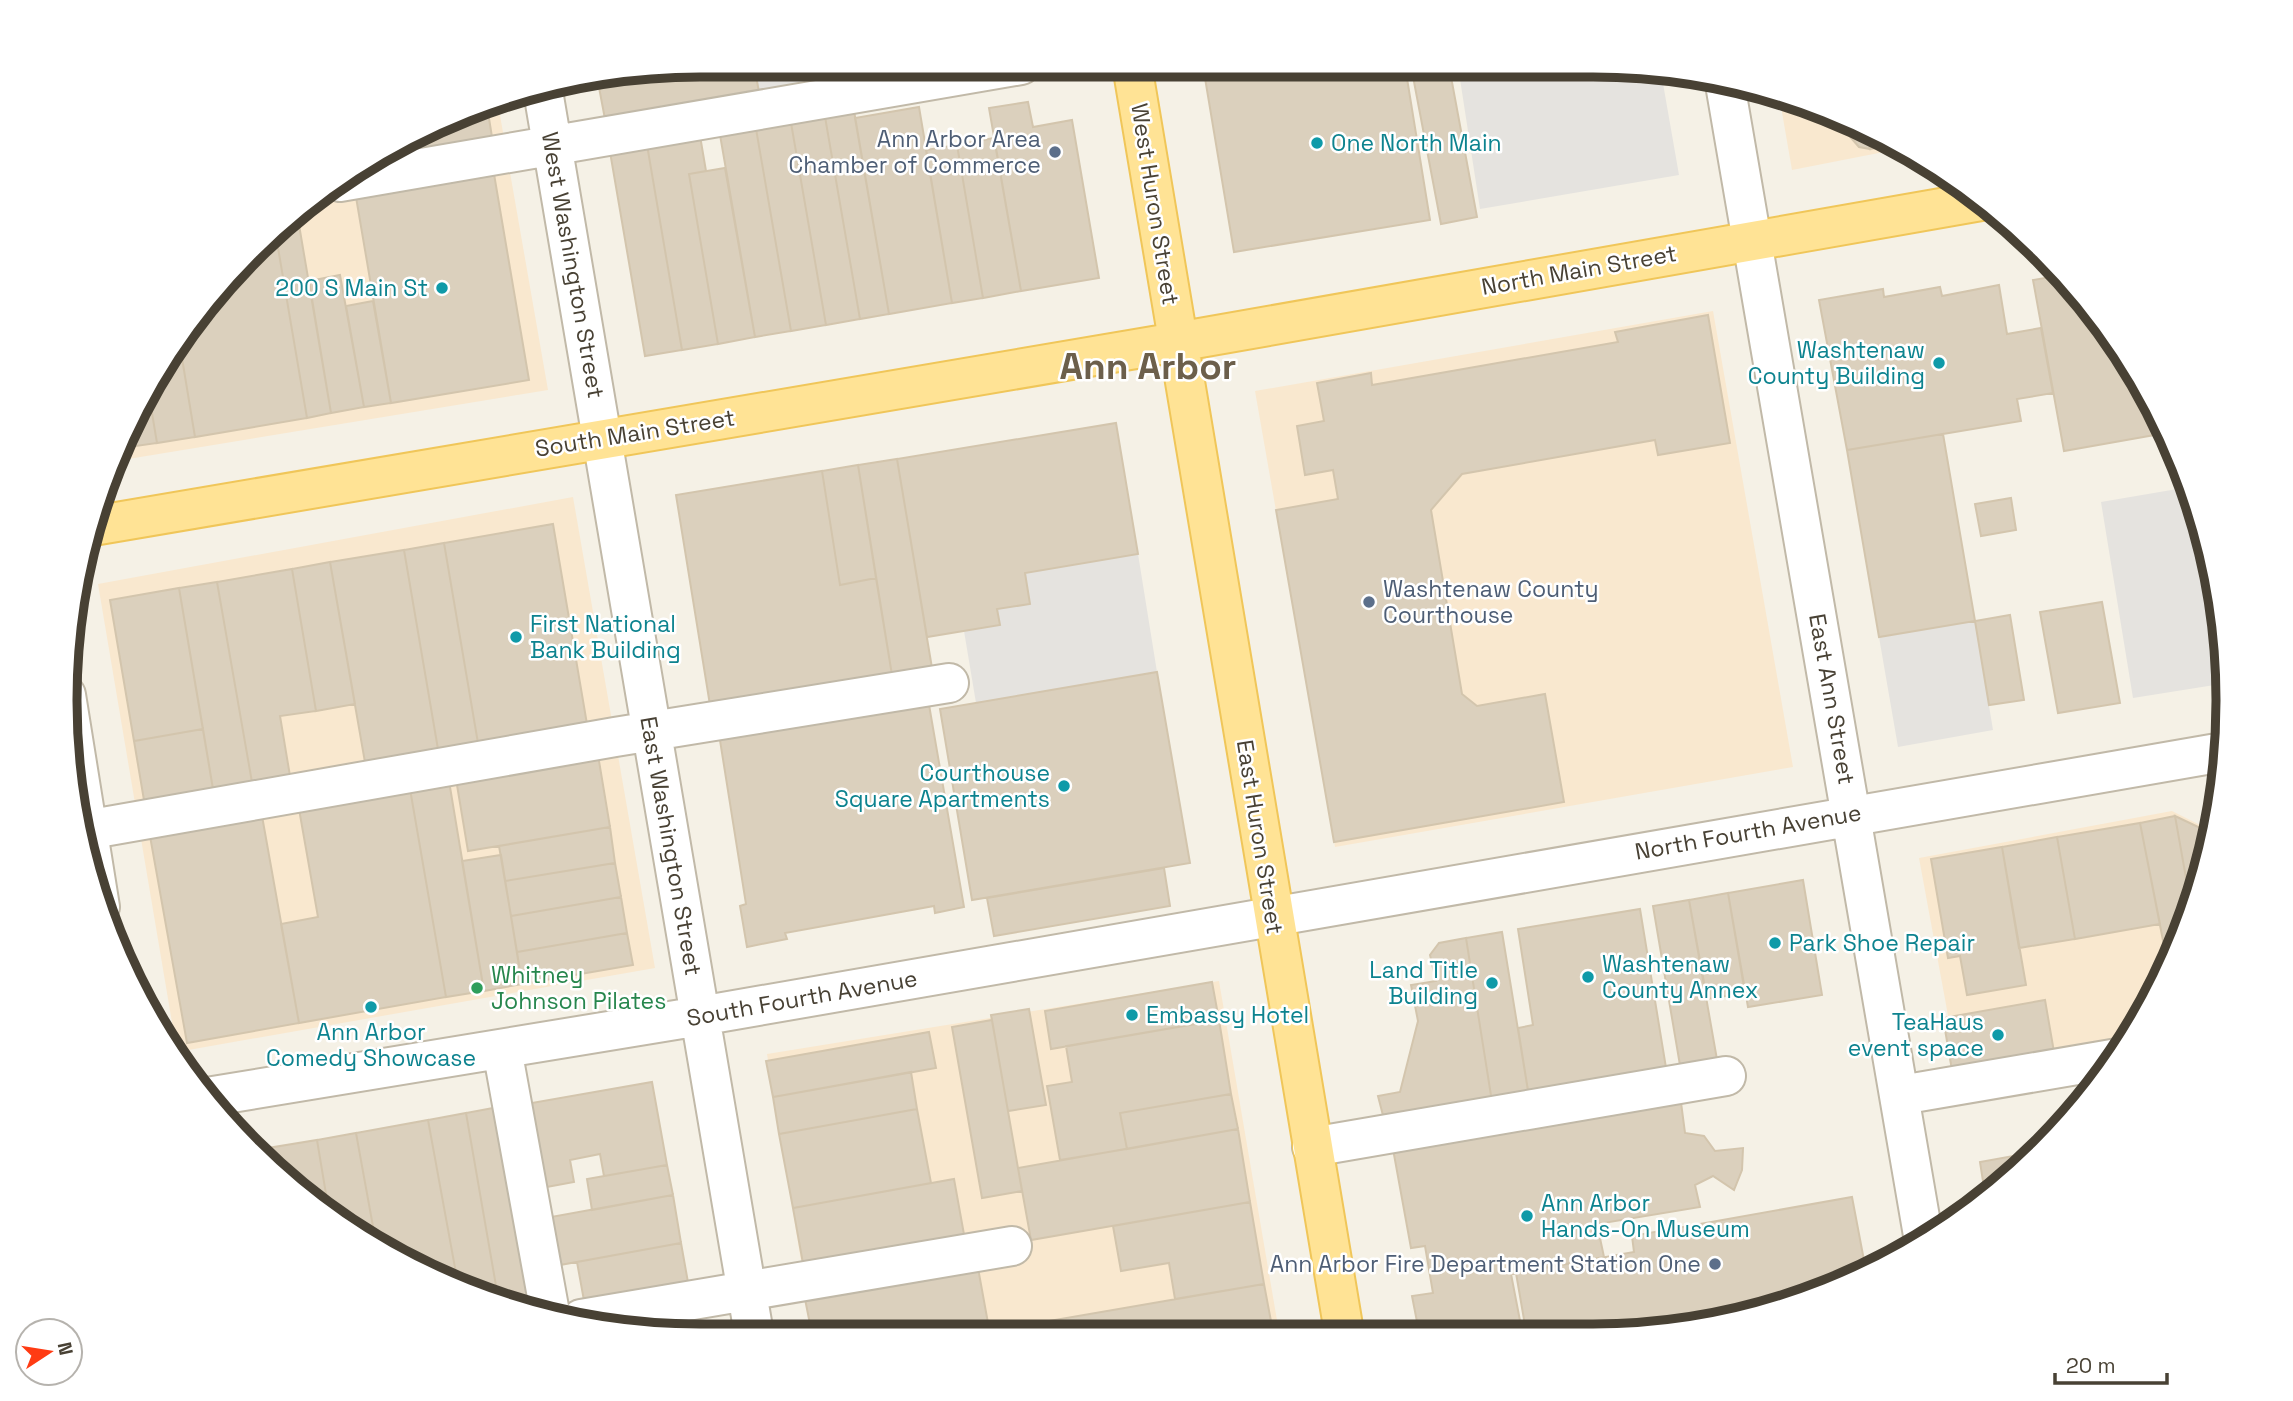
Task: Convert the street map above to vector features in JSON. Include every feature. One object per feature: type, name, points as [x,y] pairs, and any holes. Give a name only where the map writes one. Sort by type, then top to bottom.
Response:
[{"type":"main road","name":"West Huron Street","points":[[1134,77],[1177,342]]},
{"type":"main road","name":"North Main Street","points":[[1177,342],[1968,203]]},
{"type":"main road","name":"South Main Street","points":[[102,524],[1177,342]]},
{"type":"main road","name":"East Huron Street","points":[[1177,342],[1343,1324]]},
{"type":"street","points":[[360,179],[951,77]]},
{"type":"street","name":"East Ann Street","points":[[1726,92],[1922,1229]]},
{"type":"street","name":"West Washington Street","points":[[544,97],[602,439]]},
{"type":"street","name":"East Washington Street","points":[[602,439],[752,1324]]},
{"type":"street","points":[[91,829],[652,731],[949,683]]},
{"type":"street","name":"North Fourth Avenue","points":[[1273,915],[2214,754]]},
{"type":"street","name":"South Fourth Avenue","points":[[218,1095],[700,1016],[1273,915]]},
{"type":"street","points":[[502,1049],[549,1305]]},
{"type":"street","points":[[1901,1095],[2101,1061]]},
{"type":"street","points":[[1312,1147],[1726,1076]]},
{"type":"street","points":[[600,1316],[1012,1245]]},
{"type":"shaded area","points":[[756,77],[845,77],[759,92]]},
{"type":"shaded area","points":[[1460,77],[1592,77],[1663,81],[1679,175],[1480,209]]},
{"type":"shaded area","points":[[1781,106],[1831,124],[1887,151],[1792,170]]},
{"type":"shaded area","points":[[499,110],[548,390],[125,459],[141,425],[182,354],[232,289],[289,232],[354,182],[389,161],[425,141]]},
{"type":"shaded area","points":[[1713,311],[1793,767],[1335,847],[1255,391]]},
{"type":"shaded area","points":[[2179,489],[2204,579],[2211,619],[2216,685],[2133,698],[2101,502]]},
{"type":"shaded area","points":[[573,497],[655,968],[185,1051],[174,1033],[98,584]]},
{"type":"shaded area","points":[[1138,554],[1157,672],[976,703],[964,631],[999,625],[997,609],[1030,604],[1025,573]]},
{"type":"shaded area","points":[[1975,621],[1993,730],[1898,747],[1879,637]]},
{"type":"shaded area","points":[[2172,811],[2203,826],[2195,862],[2169,939],[2152,976],[2109,1050],[1959,1075],[1919,858]]},
{"type":"shaded area","points":[[1219,981],[1278,1324],[811,1324],[767,1054]]},
{"type":"building","points":[[756,77],[759,92],[605,119],[599,86],[660,78]]},
{"type":"building","name":"One North Main","points":[[1205,77],[1407,77],[1430,220],[1234,252]]},
{"type":"building","points":[[1413,77],[1451,77],[1477,217],[1441,224]]},
{"type":"building","points":[[1028,102],[1033,127],[1072,120],[1099,278],[1021,291],[989,108]]},
{"type":"building","points":[[853,105],[889,314],[860,319],[824,111]]},
{"type":"building","points":[[919,107],[952,303],[889,314],[855,118]]},
{"type":"building","points":[[824,111],[860,319],[826,325],[790,117]]},
{"type":"building","points":[[488,114],[492,137],[404,153]]},
{"type":"building","points":[[790,117],[826,325],[791,331],[755,123]]},
{"type":"building","points":[[755,123],[791,331],[755,337],[719,129]]},
{"type":"building","points":[[699,130],[706,171],[689,174],[718,344],[682,350],[646,139]]},
{"type":"building","points":[[1844,130],[1869,141],[1870,149],[1859,147]]},
{"type":"building","points":[[994,138],[1021,291],[983,298],[957,145]]},
{"type":"building","points":[[646,139],[682,350],[645,356],[609,146]]},
{"type":"building","points":[[1869,141],[1879,147],[1870,149]]},
{"type":"building","points":[[957,145],[983,298],[952,303],[926,150]]},
{"type":"building","points":[[725,168],[755,337],[718,344],[689,174]]},
{"type":"building","name":"200 S Main St","points":[[494,174],[529,380],[391,403],[356,197]]},
{"type":"building","points":[[299,224],[331,413],[307,418],[277,243]]},
{"type":"building","points":[[277,243],[307,418],[195,437],[181,355],[232,289]]},
{"type":"building","points":[[340,275],[364,407],[331,413],[309,281]]},
{"type":"building","points":[[2050,277],[2087,321],[2111,354],[2156,435],[2064,451],[2033,280]]},
{"type":"building","name":"Washtenaw County Building","points":[[1999,285],[2007,334],[2041,328],[2053,393],[2017,399],[2021,421],[1847,450],[1819,300],[1883,289],[1884,297],[1940,287],[1942,296]]},
{"type":"building","points":[[373,301],[391,403],[364,407],[346,306]]},
{"type":"building","name":"Washtenaw County Courthouse","points":[[1708,315],[1730,443],[1658,455],[1655,440],[1462,474],[1431,510],[1462,694],[1477,706],[1545,694],[1564,802],[1334,842],[1276,510],[1338,499],[1333,470],[1305,475],[1297,426],[1324,421],[1317,383],[1371,373],[1372,385],[1618,342],[1615,332]]},
{"type":"building","points":[[181,355],[195,437],[157,443],[151,407]]},
{"type":"building","points":[[151,407],[157,443],[131,447]]},
{"type":"building","points":[[1116,423],[1138,554],[1025,573],[1030,604],[997,609],[1000,625],[927,637],[897,459]]},
{"type":"building","points":[[1943,434],[1975,621],[1879,637],[1847,450]]},
{"type":"building","points":[[897,459],[932,668],[892,675],[858,465]]},
{"type":"building","points":[[858,465],[876,578],[840,585],[822,471]]},
{"type":"building","points":[[822,471],[840,585],[876,578],[892,675],[710,705],[676,495]]},
{"type":"building","points":[[2011,498],[2016,530],[1981,536],[1975,504]]},
{"type":"building","name":"First National Bank Building","points":[[553,524],[588,730],[479,749],[444,543]]},
{"type":"building","points":[[444,543],[479,749],[439,755],[404,550]]},
{"type":"building","points":[[404,550],[439,755],[366,768],[330,562]]},
{"type":"building","points":[[330,562],[355,704],[316,711],[292,569]]},
{"type":"building","points":[[292,569],[316,711],[280,716],[291,782],[253,788],[217,582]]},
{"type":"building","points":[[217,582],[253,788],[214,795],[179,588]]},
{"type":"building","points":[[179,588],[203,729],[134,741],[110,600]]},
{"type":"building","points":[[2102,602],[2120,703],[2058,713],[2040,612]]},
{"type":"building","points":[[2010,615],[2024,700],[1989,705],[1975,621]]},
{"type":"building","name":"Courthouse Square Apartments","points":[[1157,672],[1190,863],[972,900],[940,709]]},
{"type":"building","points":[[928,699],[964,907],[935,913],[934,906],[785,933],[787,939],[747,947],[740,906],[746,904],[719,734]]},
{"type":"building","points":[[203,729],[214,795],[145,806],[134,741]]},
{"type":"building","points":[[598,755],[610,827],[468,851],[456,779]]},
{"type":"building","points":[[449,781],[484,991],[446,997],[410,789]]},
{"type":"building","points":[[410,789],[446,997],[299,1023],[281,924],[318,917],[299,809]]},
{"type":"building","points":[[262,816],[299,1023],[187,1043],[150,836]]},
{"type":"building","points":[[2175,816],[2188,886],[2165,949],[2140,823]]},
{"type":"building","points":[[2175,816],[2202,829],[2188,886]]},
{"type":"building","points":[[2140,823],[2160,924],[2075,939],[2057,837]]},
{"type":"building","points":[[610,827],[615,863],[505,881],[499,846]]},
{"type":"building","points":[[2057,837],[2075,939],[2019,948],[2002,847]]},
{"type":"building","points":[[2002,847],[2026,985],[1967,995],[1960,956],[1948,958],[1931,859]]},
{"type":"building","points":[[501,855],[522,984],[484,991],[462,861]]},
{"type":"building","points":[[615,863],[621,897],[511,916],[505,881]]},
{"type":"building","points":[[1164,868],[1170,906],[994,936],[987,898]]},
{"type":"building","name":"Park Shoe Repair","points":[[1803,880],[1822,995],[1748,1007],[1728,893]]},
{"type":"building","points":[[1728,893],[1745,993],[1707,999],[1689,900]]},
{"type":"building","points":[[621,897],[627,933],[517,952],[511,916]]},
{"type":"building","points":[[1689,900],[1719,1071],[1682,1077],[1653,906]]},
{"type":"building","name":"Washtenaw County Annex","points":[[1640,909],[1668,1080],[1530,1103],[1518,1028],[1533,1025],[1518,929]]},
{"type":"building","name":"Land Title Building","points":[[1502,932],[1530,1103],[1493,1108],[1466,938]]},
{"type":"building","points":[[627,933],[633,965],[522,984],[517,952]]},
{"type":"building","points":[[1466,938],[1493,1108],[1386,1127],[1378,1096],[1400,1092],[1418,1021],[1411,985],[1436,981],[1430,955],[1439,943]]},
{"type":"building","name":"Embassy Hotel","points":[[1212,982],[1219,1020],[1051,1049],[1045,1011]]},
{"type":"building","name":"TeaHaus event space","points":[[2045,1000],[2054,1052],[1952,1070],[1943,1018]]},
{"type":"building","points":[[1029,1009],[1046,1105],[1008,1111],[991,1015]]},
{"type":"building","points":[[992,1020],[1022,1191],[982,1198],[952,1027]]},
{"type":"building","points":[[1219,1020],[1231,1094],[1120,1113],[1127,1149],[1060,1160],[1047,1086],[1072,1082],[1066,1046]]},
{"type":"building","points":[[929,1032],[936,1068],[773,1097],[766,1061]]},
{"type":"building","points":[[911,1072],[917,1109],[779,1134],[773,1097]]},
{"type":"building","points":[[652,1082],[667,1165],[604,1176],[600,1154],[570,1160],[574,1182],[541,1188],[526,1104]]},
{"type":"building","points":[[1231,1094],[1238,1129],[1127,1149],[1120,1113]]},
{"type":"building","name":"Ann Arbor Hands-On Museum","points":[[1680,1095],[1685,1133],[1704,1136],[1715,1151],[1743,1148],[1742,1170],[1734,1190],[1713,1176],[1695,1185],[1700,1207],[1597,1224],[1604,1257],[1511,1274],[1521,1324],[1417,1324],[1412,1296],[1433,1293],[1425,1246],[1411,1248],[1393,1149]]},
{"type":"building","points":[[504,1106],[539,1303],[497,1290],[466,1113]]},
{"type":"building","points":[[917,1109],[931,1183],[793,1208],[779,1134]]},
{"type":"building","points":[[466,1113],[497,1290],[456,1274],[428,1120]]},
{"type":"building","points":[[428,1120],[456,1274],[374,1231],[356,1133]]},
{"type":"building","points":[[1238,1129],[1250,1202],[1031,1240],[1018,1168]]},
{"type":"building","points":[[356,1133],[374,1231],[327,1199],[317,1140]]},
{"type":"building","points":[[317,1140],[327,1199],[289,1169],[267,1148]]},
{"type":"building","points":[[2018,1155],[1984,1186],[1980,1162]]},
{"type":"building","points":[[667,1165],[673,1195],[592,1210],[587,1179]]},
{"type":"building","points":[[954,1179],[965,1240],[804,1269],[793,1208]]},
{"type":"building","points":[[673,1195],[681,1243],[549,1267],[540,1219]]},
{"type":"building","name":"Ann Arbor Fire Department Station One","points":[[1852,1197],[1864,1262],[1793,1291],[1714,1312],[1633,1323],[1525,1324],[1516,1273],[1634,1252],[1632,1236]]},
{"type":"building","points":[[1250,1202],[1264,1284],[1175,1299],[1169,1263],[1121,1271],[1113,1226]]},
{"type":"building","points":[[681,1243],[689,1288],[585,1306],[577,1262]]},
{"type":"building","points":[[978,1268],[988,1324],[810,1324],[805,1299]]},
{"type":"building","points":[[1264,1284],[1272,1324],[1043,1324]]},
{"type":"building","points":[[694,1317],[695,1324],[661,1323]]},
{"type":"place","name":"One North Main","points":[[1317,143]]},
{"type":"place","name":"Ann Arbor Area Chamber of Commerce","points":[[1055,152]]},
{"type":"place","name":"200 S Main St","points":[[442,288]]},
{"type":"place","name":"Washtenaw County Building","points":[[1939,363]]},
{"type":"place","name":"Washtenaw County Courthouse","points":[[1369,602]]},
{"type":"place","name":"First National Bank Building","points":[[516,637]]},
{"type":"place","name":"Courthouse Square Apartments","points":[[1064,786]]},
{"type":"place","name":"Park Shoe Repair","points":[[1775,943]]},
{"type":"place","name":"Washtenaw County Annex","points":[[1588,977]]},
{"type":"place","name":"Land Title Building","points":[[1492,983]]},
{"type":"place","name":"Whitney Johnson Pilates","points":[[477,988]]},
{"type":"place","name":"Ann Arbor Comedy Showcase","points":[[371,1007]]},
{"type":"place","name":"Embassy Hotel","points":[[1132,1015]]},
{"type":"place","name":"TeaHaus event space","points":[[1998,1035]]},
{"type":"place","name":"Ann Arbor Hands-On Museum","points":[[1527,1216]]},
{"type":"place","name":"Ann Arbor Fire Department Station One","points":[[1715,1264]]},
{"type":"district","name":"Ann Arbor","points":[[1148,366]]}]
